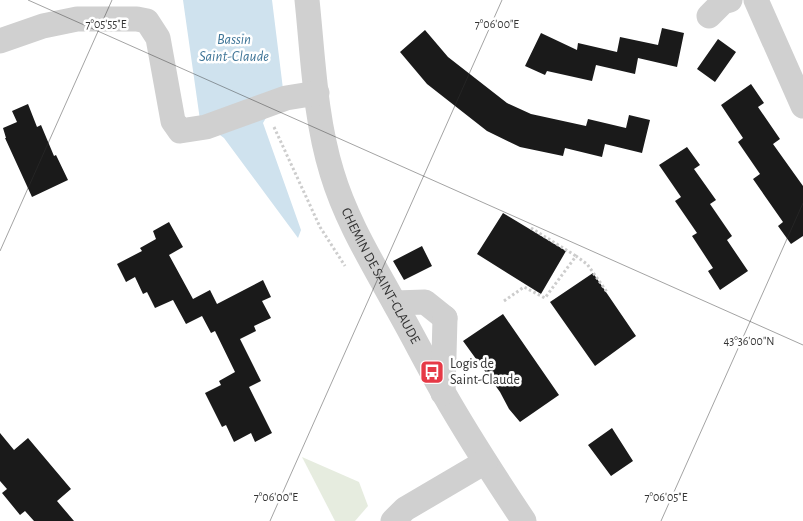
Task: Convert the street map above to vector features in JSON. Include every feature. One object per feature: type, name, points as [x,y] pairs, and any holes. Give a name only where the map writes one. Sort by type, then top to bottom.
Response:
[{"type":"street","name":"CHEMIN DE SAINT-CLAUDE","points":[[307,0],[324,142],[342,202],[357,237],[443,393],[524,521]]},
{"type":"street","points":[[709,16],[723,2],[730,0]]},
{"type":"street","points":[[756,0],[803,106]]},
{"type":"street","points":[[0,41],[43,26],[77,19],[137,18],[147,21],[158,38],[173,121],[180,131],[206,127],[286,98],[317,93]]},
{"type":"street","points":[[395,303],[425,302],[450,316],[443,393]]},
{"type":"street","points":[[393,521],[404,509],[485,462]]},
{"type":"path","points":[[272,123],[320,227],[348,270]]},
{"type":"path","points":[[531,228],[587,264],[607,292]]},
{"type":"path","points":[[504,301],[524,288],[545,298],[576,256]]},
{"type":"shaded area","points":[[302,457],[359,482],[368,506],[355,521],[335,521]]},
{"type":"water","name":"Bassin Saint-Claude","points":[[183,0],[272,0],[283,89],[263,123],[301,230],[298,238],[224,138],[200,120]]},
{"type":"building","points":[[662,28],[684,33],[677,67],[638,58],[635,74],[596,65],[592,81],[547,71],[545,75],[525,66],[541,33],[577,50],[578,43],[617,52],[620,37],[658,45]]},
{"type":"building","points":[[425,30],[448,57],[507,103],[531,114],[586,126],[588,119],[626,128],[629,115],[650,120],[642,153],[605,144],[602,157],[565,148],[563,156],[520,147],[487,131],[427,84],[400,52]]},
{"type":"building","points":[[718,39],[736,52],[715,82],[697,69]]},
{"type":"building","points":[[751,84],[764,103],[758,107],[780,139],[773,144],[803,186],[803,236],[791,244],[778,226],[783,222],[753,179],[760,174],[738,142],[743,138],[721,105]]},
{"type":"building","points":[[28,104],[37,127],[41,125],[54,156],[56,155],[68,180],[32,197],[5,138],[3,128],[17,122],[12,111]]},
{"type":"building","points":[[687,147],[700,165],[694,169],[716,200],[710,204],[732,236],[727,240],[748,271],[720,290],[708,271],[713,268],[692,236],[697,233],[675,201],[681,197],[659,165]]},
{"type":"building","points":[[503,213],[566,251],[541,294],[477,254]]},
{"type":"building","points":[[169,222],[183,247],[169,255],[193,299],[210,290],[217,304],[263,280],[271,297],[262,301],[271,318],[254,326],[256,331],[240,339],[261,381],[249,387],[272,433],[255,442],[251,433],[234,442],[226,425],[222,427],[205,393],[221,385],[219,381],[235,372],[215,331],[211,333],[202,316],[186,324],[173,300],[155,308],[147,292],[143,294],[135,277],[126,282],[117,264],[142,251],[140,248],[156,239],[153,231]]},
{"type":"building","points":[[422,246],[432,266],[404,280],[393,261]]},
{"type":"building","points":[[593,273],[636,336],[595,366],[550,302]]},
{"type":"building","points":[[503,314],[559,395],[520,422],[509,409],[500,392],[463,341]]},
{"type":"building","points":[[612,428],[633,461],[611,476],[588,445]]},
{"type":"building","points":[[0,433],[14,450],[28,438],[71,489],[57,501],[74,521],[34,521],[25,511],[20,515],[2,493],[7,489],[0,481]]},
{"type":"place","name":"Logis de Saint-Claude","points":[[432,372]]}]
